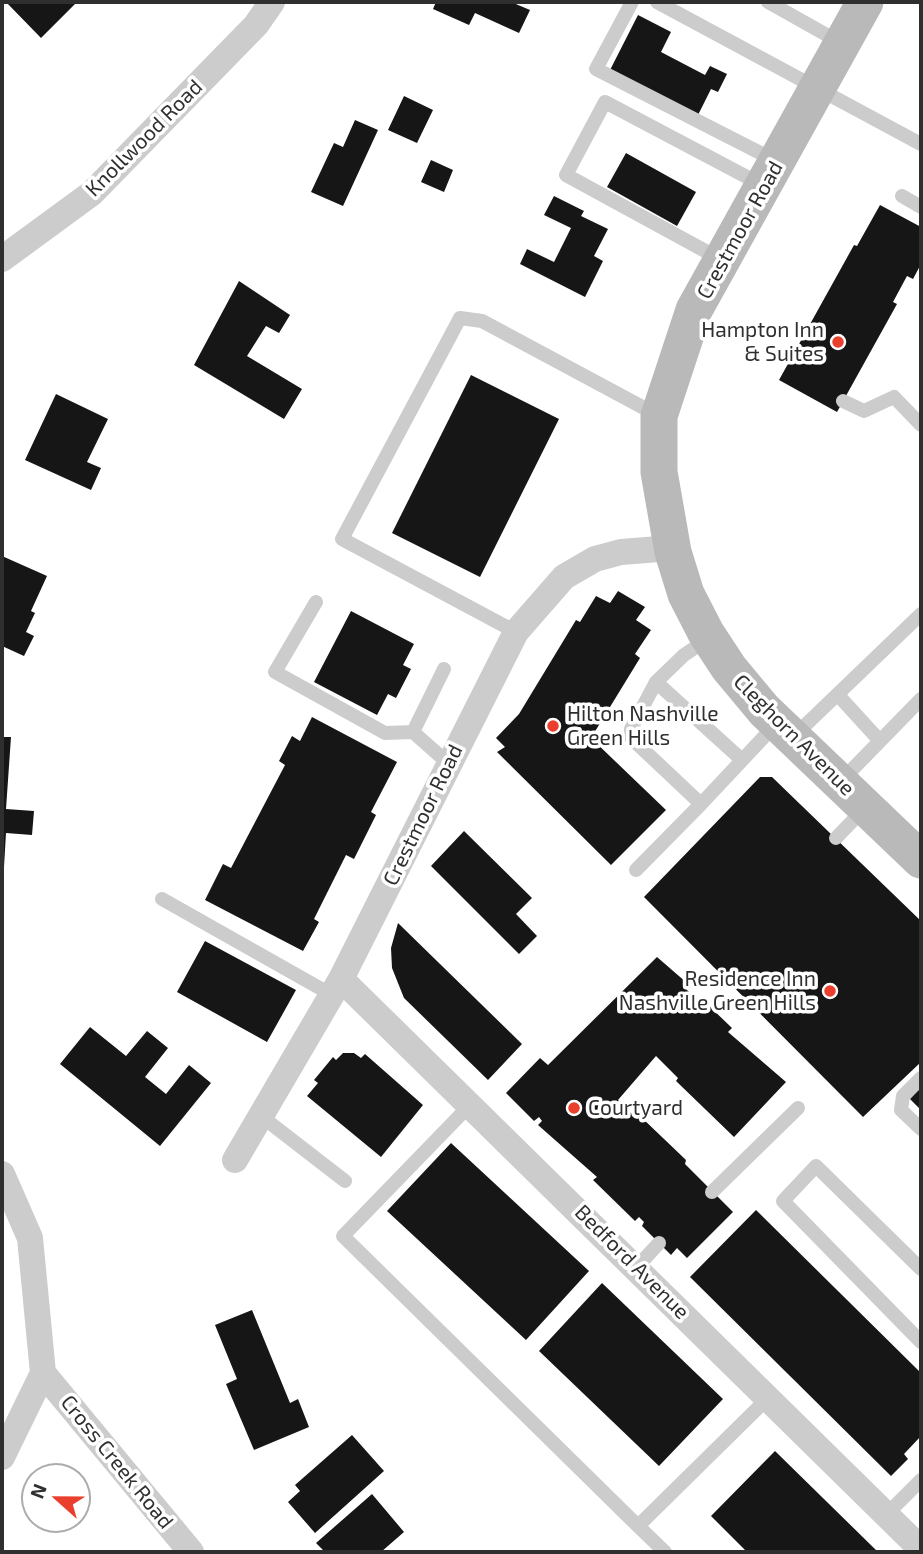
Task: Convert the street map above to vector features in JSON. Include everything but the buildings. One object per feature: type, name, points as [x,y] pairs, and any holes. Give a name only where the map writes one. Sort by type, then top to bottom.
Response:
[{"type":"street","name":"Knollwood Road","points":[[2,259],[92,193],[256,25],[272,2]]},
{"type":"street","name":"Crestmoor Road","points":[[659,472],[659,416],[694,310],[720,259],[771,174],[866,2]]},
{"type":"street","name":"Cleghorn Avenue","points":[[659,472],[672,548],[686,594],[709,638],[729,668],[785,730],[921,860]]},
{"type":"street","name":"Crestmoor Road","points":[[235,1160],[336,987],[516,632],[564,577],[595,559],[621,552],[672,548]]},
{"type":"street","name":"Bedford Avenue","points":[[336,987],[471,1104],[921,1549]]},
{"type":"street","points":[[2,1174],[30,1238],[43,1373],[2,1457]]},
{"type":"street","name":"Cross Creek Road","points":[[43,1373],[191,1552]]},
{"type":"lane","points":[[632,2],[596,69],[771,174]]},
{"type":"lane","points":[[657,2],[921,144]]},
{"type":"lane","points":[[768,2],[842,44]]},
{"type":"lane","points":[[720,259],[566,175],[605,102],[771,174]]},
{"type":"lane","points":[[902,196],[921,207]]},
{"type":"lane","points":[[516,632],[342,538],[460,318],[482,321],[659,416]]},
{"type":"lane","points":[[843,401],[864,411],[894,397],[921,425]]},
{"type":"lane","points":[[316,602],[275,672],[385,733],[413,732],[448,763]]},
{"type":"lane","points":[[636,870],[742,760],[838,695],[921,614]]},
{"type":"lane","points":[[701,804],[632,739],[631,729],[656,682],[684,655],[709,638]]},
{"type":"lane","points":[[413,732],[444,669]]},
{"type":"lane","points":[[656,682],[742,760]]},
{"type":"lane","points":[[838,695],[880,741]]},
{"type":"lane","points":[[836,838],[853,794],[880,741],[921,699]]},
{"type":"lane","points":[[162,899],[336,987]]},
{"type":"lane","points":[[921,1078],[903,1096],[901,1110],[921,1129]]},
{"type":"lane","points":[[471,1104],[343,1236],[665,1552]]},
{"type":"lane","points":[[712,1192],[798,1108]]},
{"type":"lane","points":[[261,1116],[345,1181]]},
{"type":"lane","points":[[921,1269],[816,1167],[782,1201],[921,1342]]},
{"type":"lane","points":[[637,1267],[659,1244]]},
{"type":"lane","points":[[638,1526],[769,1397]]},
{"type":"lane","points":[[887,1514],[921,1480]]},
{"type":"place","name":"Hampton Inn & Suites","points":[[838,342]]},
{"type":"place","name":"Hilton Nashville Green Hills","points":[[553,726]]},
{"type":"place","name":"Residence Inn Nashville Green Hills","points":[[830,991]]},
{"type":"place","name":"Courtyard","points":[[574,1108]]}]
